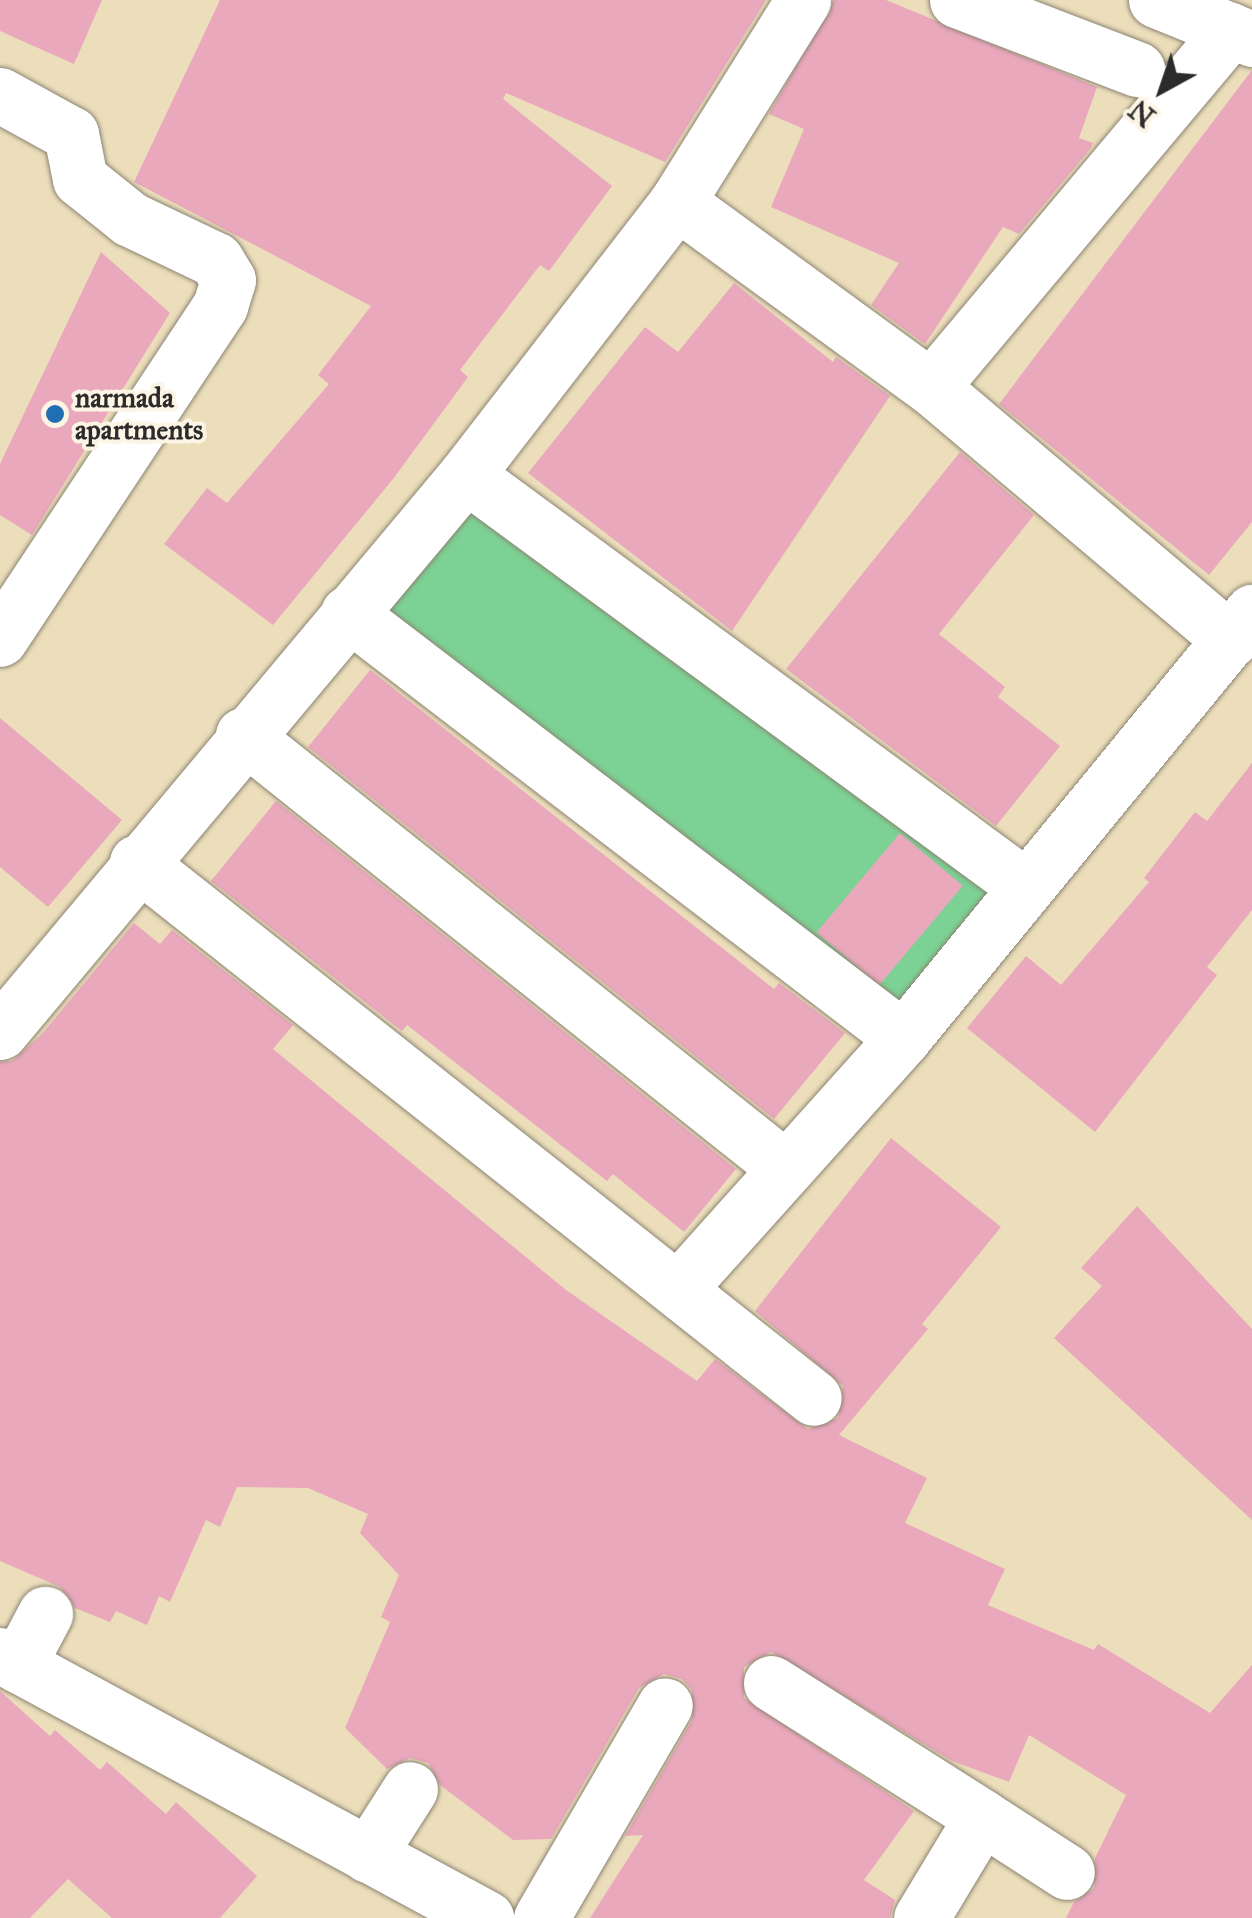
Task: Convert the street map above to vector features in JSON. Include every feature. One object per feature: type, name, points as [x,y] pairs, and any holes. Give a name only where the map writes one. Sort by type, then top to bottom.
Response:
[{"type":"street","points":[[0,1032],[243,735],[466,475],[677,202],[803,0]]},
{"type":"street","points":[[755,145],[837,0]]},
{"type":"street","points":[[957,0],[1137,69]]},
{"type":"street","points":[[931,387],[1242,35],[1156,0]]},
{"type":"street","points":[[0,95],[71,134],[80,179],[92,189],[130,219],[216,260],[228,280],[220,306],[0,639]]},
{"type":"street","points":[[677,202],[931,387],[1241,626],[903,1038],[678,1290]]},
{"type":"street","points":[[466,475],[1025,886]]},
{"type":"street","points":[[348,613],[903,1038]]},
{"type":"street","points":[[243,735],[784,1168]]},
{"type":"street","points":[[138,862],[814,1398]]},
{"type":"street","points":[[44,1614],[9,1660],[471,1915]]},
{"type":"street","points":[[771,1683],[1068,1872]]},
{"type":"street","points":[[541,1918],[665,1705]]},
{"type":"street","points":[[368,1855],[410,1789]]},
{"type":"street","points":[[921,1918],[982,1817]]},
{"type":"green space","points":[[466,475],[1027,883],[920,1030],[359,622]]},
{"type":"building","points":[[0,0],[102,0],[74,64],[0,31]]},
{"type":"building","points":[[220,0],[766,0],[665,162],[506,93],[503,99],[612,186],[549,271],[540,265],[460,370],[468,377],[393,479],[273,625],[164,544],[207,488],[227,503],[329,384],[318,375],[371,306],[134,182]]},
{"type":"building","points":[[834,0],[886,0],[1097,87],[1079,138],[1093,143],[1091,148],[1019,234],[1003,227],[925,344],[871,305],[899,263],[771,207],[804,129],[769,114]]},
{"type":"building","points":[[1252,70],[1252,522],[1209,575],[999,404]]},
{"type":"building","points":[[101,252],[170,313],[32,535],[0,515],[0,464]]},
{"type":"building","points":[[734,283],[833,362],[836,357],[890,396],[732,631],[528,473],[645,327],[678,352]]},
{"type":"building","points":[[960,452],[1034,515],[939,634],[1005,687],[998,697],[1060,746],[996,826],[786,669]]},
{"type":"building","points":[[370,670],[774,989],[779,983],[845,1033],[774,1119],[308,747]]},
{"type":"building","points":[[0,718],[122,820],[48,907],[0,867]]},
{"type":"building","points":[[1252,763],[1252,910],[1207,967],[1217,975],[1095,1132],[967,1028],[1026,956],[1061,985],[1149,882],[1144,878],[1195,812],[1207,821]]},
{"type":"building","points":[[276,801],[736,1169],[684,1232],[613,1174],[607,1181],[407,1025],[402,1031],[211,881]]},
{"type":"building","points":[[900,833],[963,886],[879,985],[816,933]]},
{"type":"building","points":[[134,923],[160,944],[172,930],[293,1025],[273,1049],[566,1290],[697,1381],[715,1359],[808,1429],[838,1418],[843,1386],[755,1311],[891,1138],[1001,1227],[922,1324],[928,1329],[839,1435],[927,1478],[905,1523],[1005,1569],[988,1605],[1094,1650],[1098,1644],[1210,1713],[1252,1665],[1252,1918],[1066,1918],[1074,1902],[1094,1888],[1095,1858],[1126,1795],[1029,1735],[1009,1782],[952,1761],[771,1652],[744,1667],[744,1698],[914,1811],[864,1880],[895,1900],[890,1918],[590,1918],[643,1835],[625,1836],[692,1720],[692,1690],[682,1679],[664,1674],[639,1688],[551,1839],[513,1840],[440,1785],[428,1763],[410,1758],[387,1769],[345,1728],[390,1622],[381,1617],[399,1575],[360,1533],[368,1514],[308,1488],[237,1487],[220,1527],[206,1520],[170,1602],[159,1596],[147,1625],[116,1611],[110,1622],[75,1608],[60,1587],[0,1561],[0,1062],[12,1061],[42,1034]]},
{"type":"building","points":[[1137,1206],[1252,1329],[1252,1520],[1054,1338],[1102,1286],[1081,1268]]},
{"type":"building","points":[[0,1691],[50,1736],[55,1730],[100,1770],[107,1762],[166,1814],[176,1802],[257,1876],[220,1918],[112,1918],[68,1879],[30,1918],[0,1918]]},
{"type":"place","name":"narmada apartments","points":[[55,414]]}]
